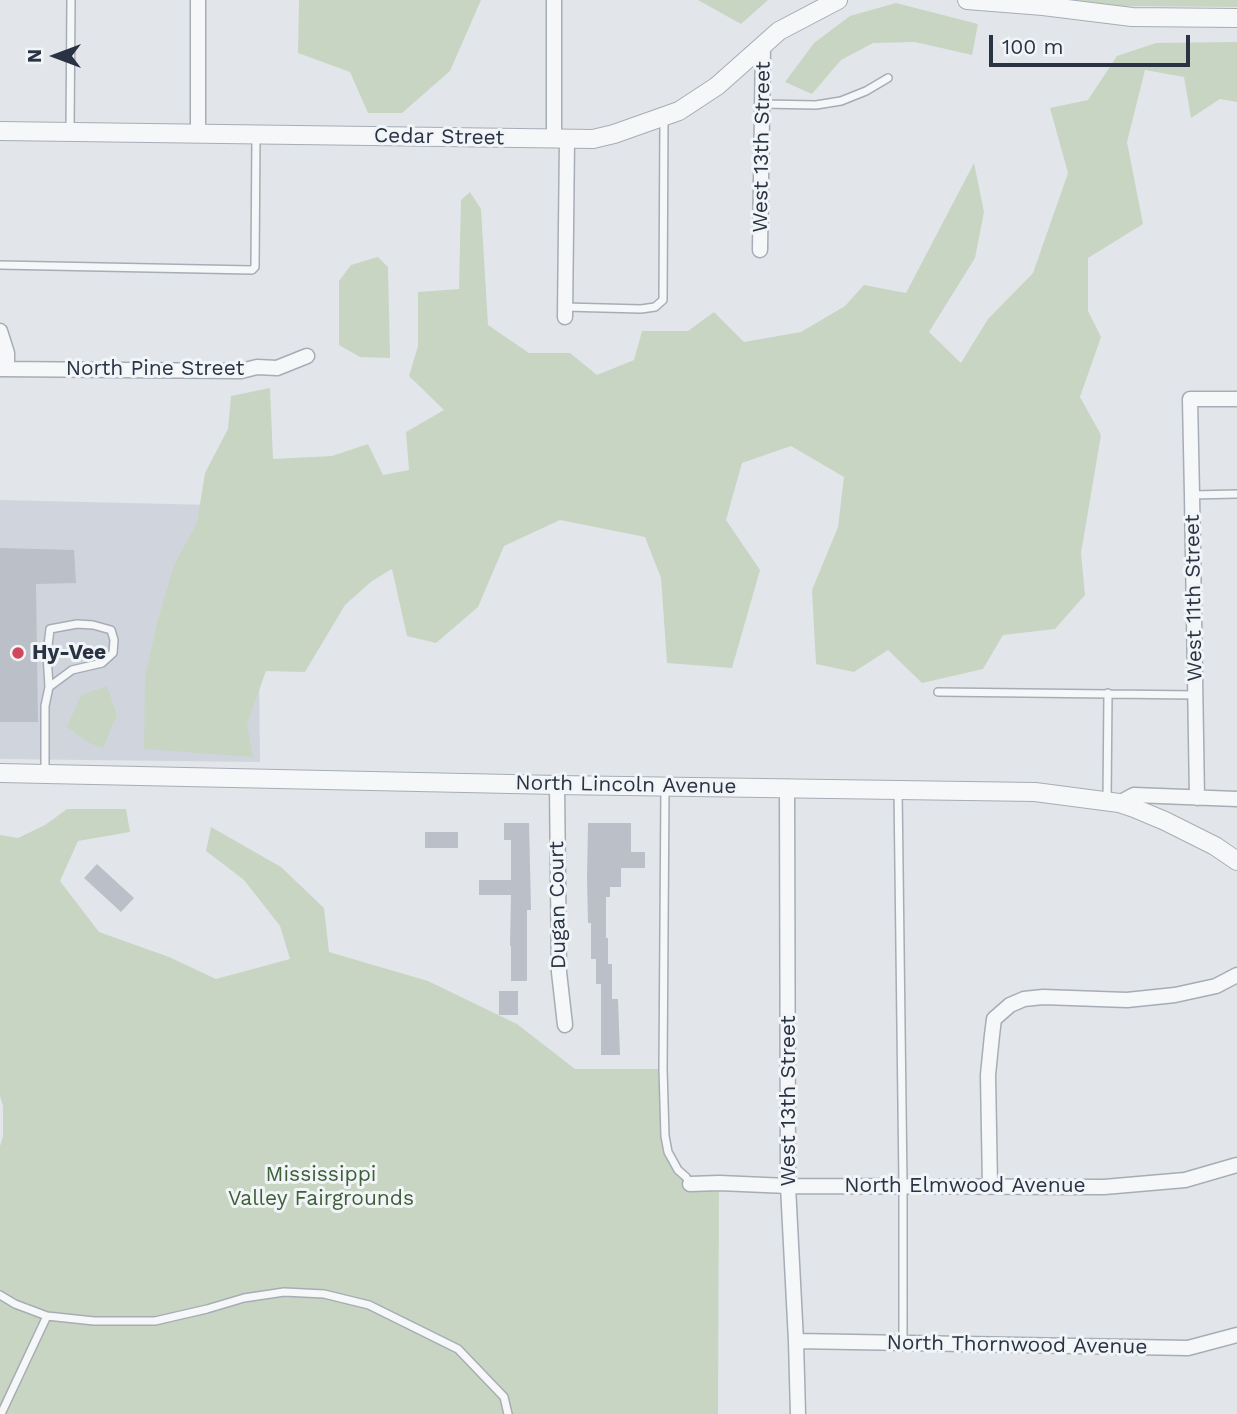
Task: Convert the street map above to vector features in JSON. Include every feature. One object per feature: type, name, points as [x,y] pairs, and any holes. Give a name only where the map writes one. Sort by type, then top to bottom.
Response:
[{"type":"street","points":[[198,0],[198,134]]},
{"type":"street","points":[[554,0],[565,312]]},
{"type":"street","name":"Cedar Street","points":[[0,131],[593,139],[678,111],[717,86],[779,31],[838,0]]},
{"type":"street","points":[[967,0],[1132,17],[1237,18]]},
{"type":"street","name":"West 13th Street","points":[[760,250],[763,44]]},
{"type":"street","points":[[0,331],[6,354],[3,369]]},
{"type":"street","name":"North Pine Street","points":[[3,369],[241,371],[257,367],[277,368],[307,356]]},
{"type":"street","name":"West 11th Street","points":[[1196,798],[1190,399],[1237,399]]},
{"type":"street","name":"North Lincoln Avenue","points":[[0,773],[1035,792],[1113,802],[1166,821],[1215,846],[1237,861]]},
{"type":"street","name":"Dugan Court","points":[[557,785],[559,972],[565,1025]]},
{"type":"street","name":"West 13th Street","points":[[787,788],[788,1186],[798,1414]]},
{"type":"street","points":[[1113,802],[1134,795],[1237,799]]},
{"type":"street","points":[[990,1186],[988,1075],[992,1035],[995,1019],[1010,1004],[1043,997],[1127,1000],[1175,995],[1216,986],[1237,975]]},
{"type":"street","name":"North Elmwood Avenue","points":[[690,1184],[1104,1187],[1185,1181],[1237,1165]]},
{"type":"street","name":"North Thornwood Avenue","points":[[796,1341],[1188,1348],[1237,1335]]},
{"type":"lane","points":[[70,132],[72,0]]},
{"type":"lane","points":[[762,104],[816,105],[841,102],[888,78]]},
{"type":"lane","points":[[565,312],[641,309],[655,307],[663,300],[664,116]]},
{"type":"lane","points":[[0,265],[252,270],[256,267],[256,135]]},
{"type":"lane","points":[[1192,495],[1237,495]]},
{"type":"lane","points":[[45,774],[45,706],[49,687],[47,654],[50,629],[77,624],[111,630],[114,640],[113,653],[102,663],[72,670],[49,687]]},
{"type":"lane","points":[[938,692],[1196,695]]},
{"type":"lane","points":[[1108,693],[1113,802]]},
{"type":"lane","points":[[665,786],[665,1136],[668,1152],[690,1184]]},
{"type":"lane","points":[[898,789],[903,1343]]},
{"type":"lane","points":[[0,1296],[47,1316],[94,1321],[155,1321],[244,1298],[284,1292],[324,1294],[369,1305],[458,1349],[503,1397],[508,1414]]},
{"type":"lane","points":[[1,1414],[47,1316]]},
{"type":"shaded area","points":[[0,500],[257,506],[260,762],[0,759]]},
{"type":"green space","points":[[299,0],[481,0],[450,71],[402,113],[368,113],[350,72],[298,53]]},
{"type":"green space","points":[[698,0],[768,0],[741,24]]},
{"type":"green space","points":[[1059,0],[1237,0],[1237,7],[1113,6]]},
{"type":"green space","points":[[896,3],[978,24],[972,55],[915,42],[873,43],[841,60],[812,94],[785,82],[814,43],[850,16]]},
{"type":"green space","points":[[1237,42],[1237,102],[1220,99],[1191,118],[1184,77],[1145,70],[1127,142],[1143,224],[1088,258],[1088,311],[1101,337],[1080,397],[1101,435],[1081,553],[1085,595],[1055,629],[1003,635],[983,669],[922,683],[888,650],[854,672],[816,664],[812,590],[838,527],[844,477],[791,446],[742,463],[726,520],[760,570],[732,668],[667,663],[661,578],[645,537],[560,520],[504,546],[478,607],[436,643],[407,636],[392,569],[372,581],[345,605],[305,672],[266,671],[247,724],[253,757],[144,749],[145,677],[157,623],[174,565],[197,523],[205,473],[228,429],[231,396],[270,388],[273,459],[332,456],[368,444],[383,475],[409,470],[406,432],[444,410],[409,376],[418,346],[418,292],[459,289],[461,200],[470,192],[481,209],[488,325],[529,353],[570,353],[597,375],[634,360],[642,331],[688,331],[714,312],[744,342],[801,332],[845,306],[864,285],[906,293],[974,163],[984,212],[975,258],[929,332],[961,363],[988,319],[1033,273],[1068,173],[1050,108],[1088,100],[1117,56],[1156,43]]},
{"type":"green space","points":[[378,257],[388,267],[390,358],[360,357],[339,345],[339,281],[351,265]]},
{"type":"green space","points":[[107,686],[117,715],[103,748],[89,743],[67,727],[81,695]]},
{"type":"green space","name":"Mississippi Valley Fairgrounds","points":[[67,809],[126,809],[130,832],[78,841],[60,881],[99,932],[169,957],[216,979],[290,959],[280,926],[244,880],[206,851],[211,827],[281,867],[324,908],[329,952],[428,981],[517,1024],[575,1069],[663,1069],[669,1152],[686,1177],[719,1183],[718,1414],[0,1414],[0,1146],[3,1136],[3,1106],[0,1096],[0,835],[18,838],[45,825]]},
{"type":"building","name":"Hy-Vee","points":[[0,548],[74,550],[76,583],[36,584],[38,722],[0,722]]},
{"type":"building","points":[[504,823],[529,823],[531,910],[527,910],[527,981],[511,981],[511,895],[479,895],[479,880],[511,880],[511,840],[504,840]]},
{"type":"building","points":[[588,823],[631,823],[631,852],[645,852],[645,868],[621,868],[621,887],[610,887],[610,897],[606,897],[608,964],[612,964],[612,999],[618,999],[620,1055],[601,1055],[601,984],[596,984],[596,959],[591,959],[591,923],[588,923]]},
{"type":"building","points":[[425,832],[458,832],[458,848],[425,848]]},
{"type":"building","points":[[97,864],[134,898],[121,912],[84,878]]},
{"type":"building","points":[[499,991],[518,991],[518,1015],[499,1015]]},
{"type":"place","name":"Hy-Vee","points":[[18,653]]}]
